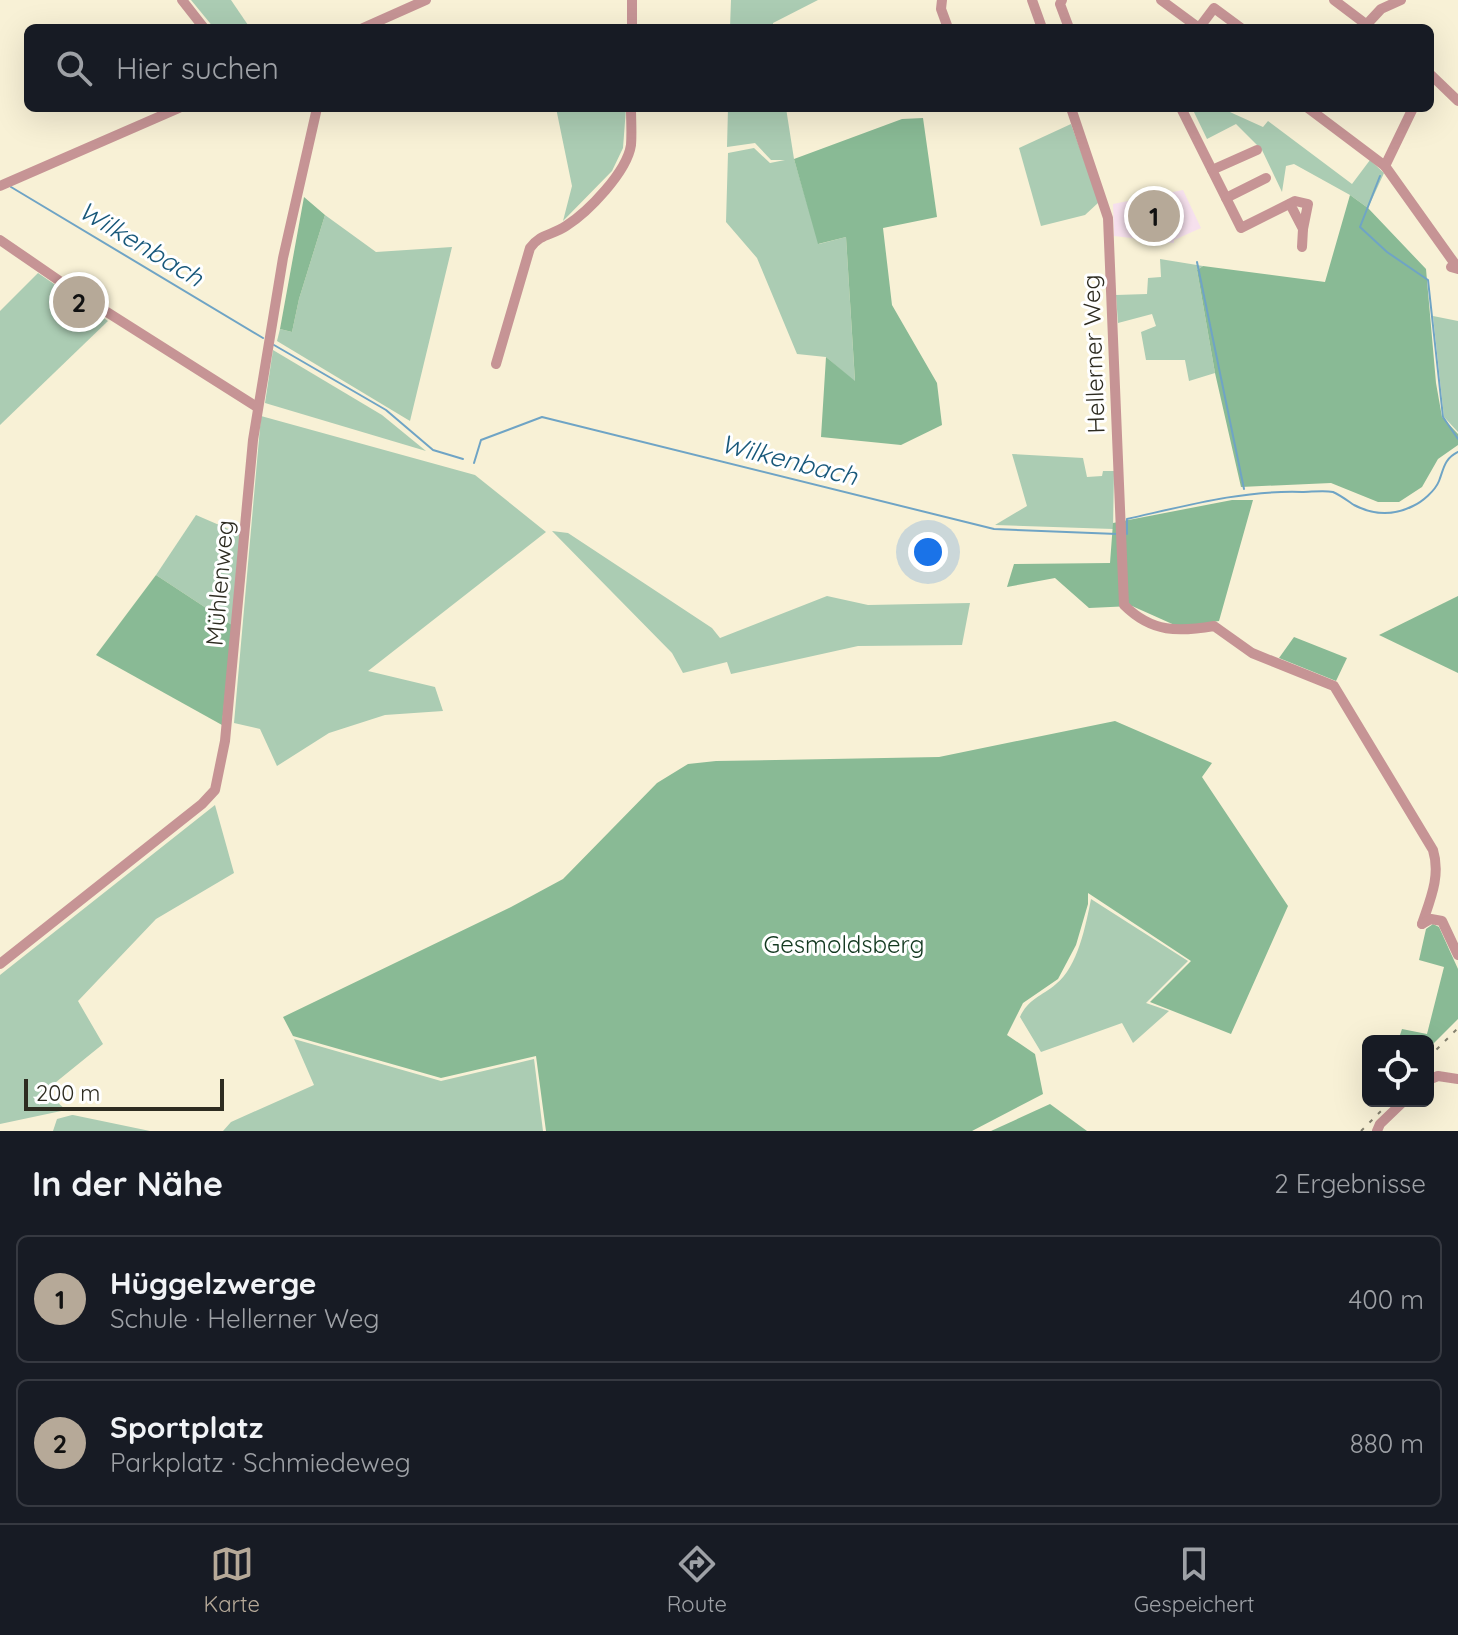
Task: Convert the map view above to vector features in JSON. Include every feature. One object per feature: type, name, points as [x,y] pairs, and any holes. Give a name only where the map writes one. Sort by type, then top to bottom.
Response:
[{"type":"street","points":[[182,0],[201,24]]},
{"type":"street","points":[[372,24],[426,0]]},
{"type":"street","points":[[632,0],[632,24]]},
{"type":"street","points":[[942,0],[941,9],[947,24]]},
{"type":"street","points":[[1032,0],[1041,24]]},
{"type":"street","points":[[1062,0],[1060,4],[1068,24]]},
{"type":"street","points":[[1161,0],[1194,24]]},
{"type":"street","points":[[1334,0],[1364,24]]},
{"type":"street","points":[[1368,24],[1381,9],[1401,0]]},
{"type":"street","points":[[1202,24],[1214,8],[1227,24]]},
{"type":"street","points":[[1434,81],[1458,101]]},
{"type":"street","points":[[0,186],[170,112]]},
{"type":"street","name":"Mühlenweg","points":[[0,964],[202,804],[215,790],[225,741],[257,407],[283,258],[316,112]]},
{"type":"street","points":[[496,364],[530,248],[538,238],[558,232],[580,217],[620,172],[631,148],[631,112]]},
{"type":"street","name":"Hellerner Weg","points":[[1072,112],[1108,218],[1124,605],[1149,622],[1171,631],[1214,626],[1252,653],[1334,686],[1433,850],[1437,864],[1433,892]]},
{"type":"street","points":[[1183,112],[1241,228],[1290,204],[1303,229],[1302,247]]},
{"type":"street","points":[[1313,112],[1385,166],[1457,265]]},
{"type":"street","points":[[1385,166],[1411,112]]},
{"type":"street","points":[[1212,170],[1257,150]]},
{"type":"street","points":[[1226,198],[1266,178]]},
{"type":"street","points":[[0,240],[80,295],[257,407]]},
{"type":"street","points":[[1433,892],[1422,924],[1431,919],[1442,921]]},
{"type":"street","points":[[1433,892],[1458,955]]},
{"type":"street","points":[[1434,1078],[1458,1079]]},
{"type":"street","points":[[1377,1131],[1398,1107]]},
{"type":"shaded area","points":[[1183,190],[1201,228],[1174,240],[1174,243],[1114,236],[1113,204]]},
{"type":"green space","points":[[191,0],[231,0],[247,24],[211,24]]},
{"type":"green space","points":[[731,0],[818,0],[773,24],[730,24]]},
{"type":"green space","points":[[557,112],[626,112],[623,148],[612,171],[563,221],[572,186]]},
{"type":"green space","points":[[728,112],[787,112],[794,159],[819,244],[846,237],[855,382],[826,357],[797,354],[757,258],[726,222],[728,153],[754,148],[770,163],[785,160],[771,160],[755,143],[727,147]]},
{"type":"green space","points":[[1194,112],[1230,112],[1263,127],[1268,121],[1352,184],[1370,160],[1384,173],[1368,208],[1294,164],[1286,166],[1282,192],[1262,150],[1236,124],[1207,139]]},
{"type":"green space","points":[[923,118],[937,217],[883,228],[892,305],[937,383],[942,425],[901,445],[821,437],[826,357],[855,381],[846,237],[818,244],[794,159],[902,119]]},
{"type":"green space","points":[[1071,124],[1099,202],[1085,215],[1041,226],[1019,148]]},
{"type":"green space","points":[[1350,195],[1368,208],[1426,269],[1442,417],[1458,434],[1458,445],[1438,459],[1422,487],[1399,502],[1378,502],[1331,483],[1241,487],[1215,373],[1197,270],[1203,266],[1325,282]]},
{"type":"green space","points":[[304,197],[325,215],[292,332],[280,329]]},
{"type":"green space","points":[[325,215],[376,252],[452,247],[410,421],[277,341],[280,329],[292,332]]},
{"type":"green space","points":[[1160,259],[1203,266],[1197,270],[1215,373],[1189,381],[1185,360],[1146,360],[1141,332],[1156,326],[1152,314],[1118,323],[1116,295],[1147,294],[1148,278],[1161,277]]},
{"type":"green space","points":[[38,273],[108,321],[0,425],[0,311]]},
{"type":"green space","points":[[1433,316],[1458,321],[1458,432],[1444,417]]},
{"type":"green space","points":[[273,350],[382,415],[426,451],[265,403]]},
{"type":"green space","points":[[261,416],[475,475],[546,532],[368,671],[435,687],[443,711],[385,715],[329,733],[277,766],[260,729],[234,723]]},
{"type":"green space","points":[[1012,454],[1083,458],[1087,477],[1114,471],[1113,529],[995,525],[1027,506]]},
{"type":"green space","points":[[1232,500],[1253,500],[1219,621],[1179,627],[1132,606],[1089,608],[1055,578],[1007,587],[1014,564],[1110,563],[1113,523]]},
{"type":"green space","points":[[196,515],[240,534],[232,625],[156,575]]},
{"type":"green space","points":[[552,531],[568,533],[712,628],[720,638],[827,596],[868,605],[970,603],[962,645],[858,646],[731,674],[727,662],[683,673],[672,653]]},
{"type":"green space","points":[[156,575],[232,625],[222,725],[96,655]]},
{"type":"green space","points":[[1458,596],[1458,673],[1379,635]]},
{"type":"green space","points":[[1294,637],[1347,658],[1336,681],[1279,658]]},
{"type":"green space","name":"Gesmoldsberg","points":[[1115,721],[1212,763],[1202,777],[1288,906],[1231,1034],[1150,1002],[1191,961],[1088,893],[1088,904],[1076,945],[1058,979],[1023,1003],[1007,1035],[1035,1054],[1043,1094],[972,1131],[546,1131],[536,1056],[441,1078],[293,1036],[283,1017],[563,879],[657,783],[688,764],[939,757]]},
{"type":"green space","points":[[215,805],[234,873],[156,919],[78,1001],[103,1044],[45,1091],[66,1110],[0,1124],[0,975]]},
{"type":"green space","points":[[1091,899],[1188,961],[1146,1003],[1169,1011],[1133,1043],[1122,1023],[1041,1052],[1020,1017],[1027,1006],[1056,984],[1070,967],[1080,944]]},
{"type":"green space","points":[[1433,924],[1439,927],[1458,969],[1458,1019],[1434,1043],[1434,1035],[1400,1035],[1402,1029],[1427,1034],[1444,967],[1419,960],[1426,929]]},
{"type":"green space","points":[[294,1039],[441,1081],[534,1059],[543,1131],[223,1131],[231,1122],[314,1085]]},
{"type":"green space","points":[[1050,1104],[1087,1131],[991,1131]]},
{"type":"green space","points":[[72,1115],[150,1131],[53,1131],[57,1119]]},
{"type":"waterway","points":[[1380,176],[1360,227],[1387,252],[1428,280],[1443,417],[1458,439]]},
{"type":"waterway","name":"Wilkenbach","points":[[11,187],[263,338]]},
{"type":"waterway","points":[[1197,262],[1244,489]]},
{"type":"waterway","name":"Wilkenbach","points":[[274,345],[386,410],[433,450],[463,459]]},
{"type":"waterway","name":"Wilkenbach","points":[[474,463],[481,440],[542,417],[994,529],[1117,534]]},
{"type":"waterway","name":"Wilkenbach","points":[[1127,534],[1127,519],[1214,500],[1280,492],[1329,491],[1368,511],[1398,511],[1428,496],[1437,485],[1447,461],[1458,452]]},
{"type":"railway","points":[[1434,1052],[1458,1028]]},
{"type":"railway","points":[[1361,1131],[1385,1107]]},
{"type":"place","name":"Hüggelzwerge","points":[[1154,216]]},
{"type":"place","name":"Sportplatz","points":[[79,302]]}]
